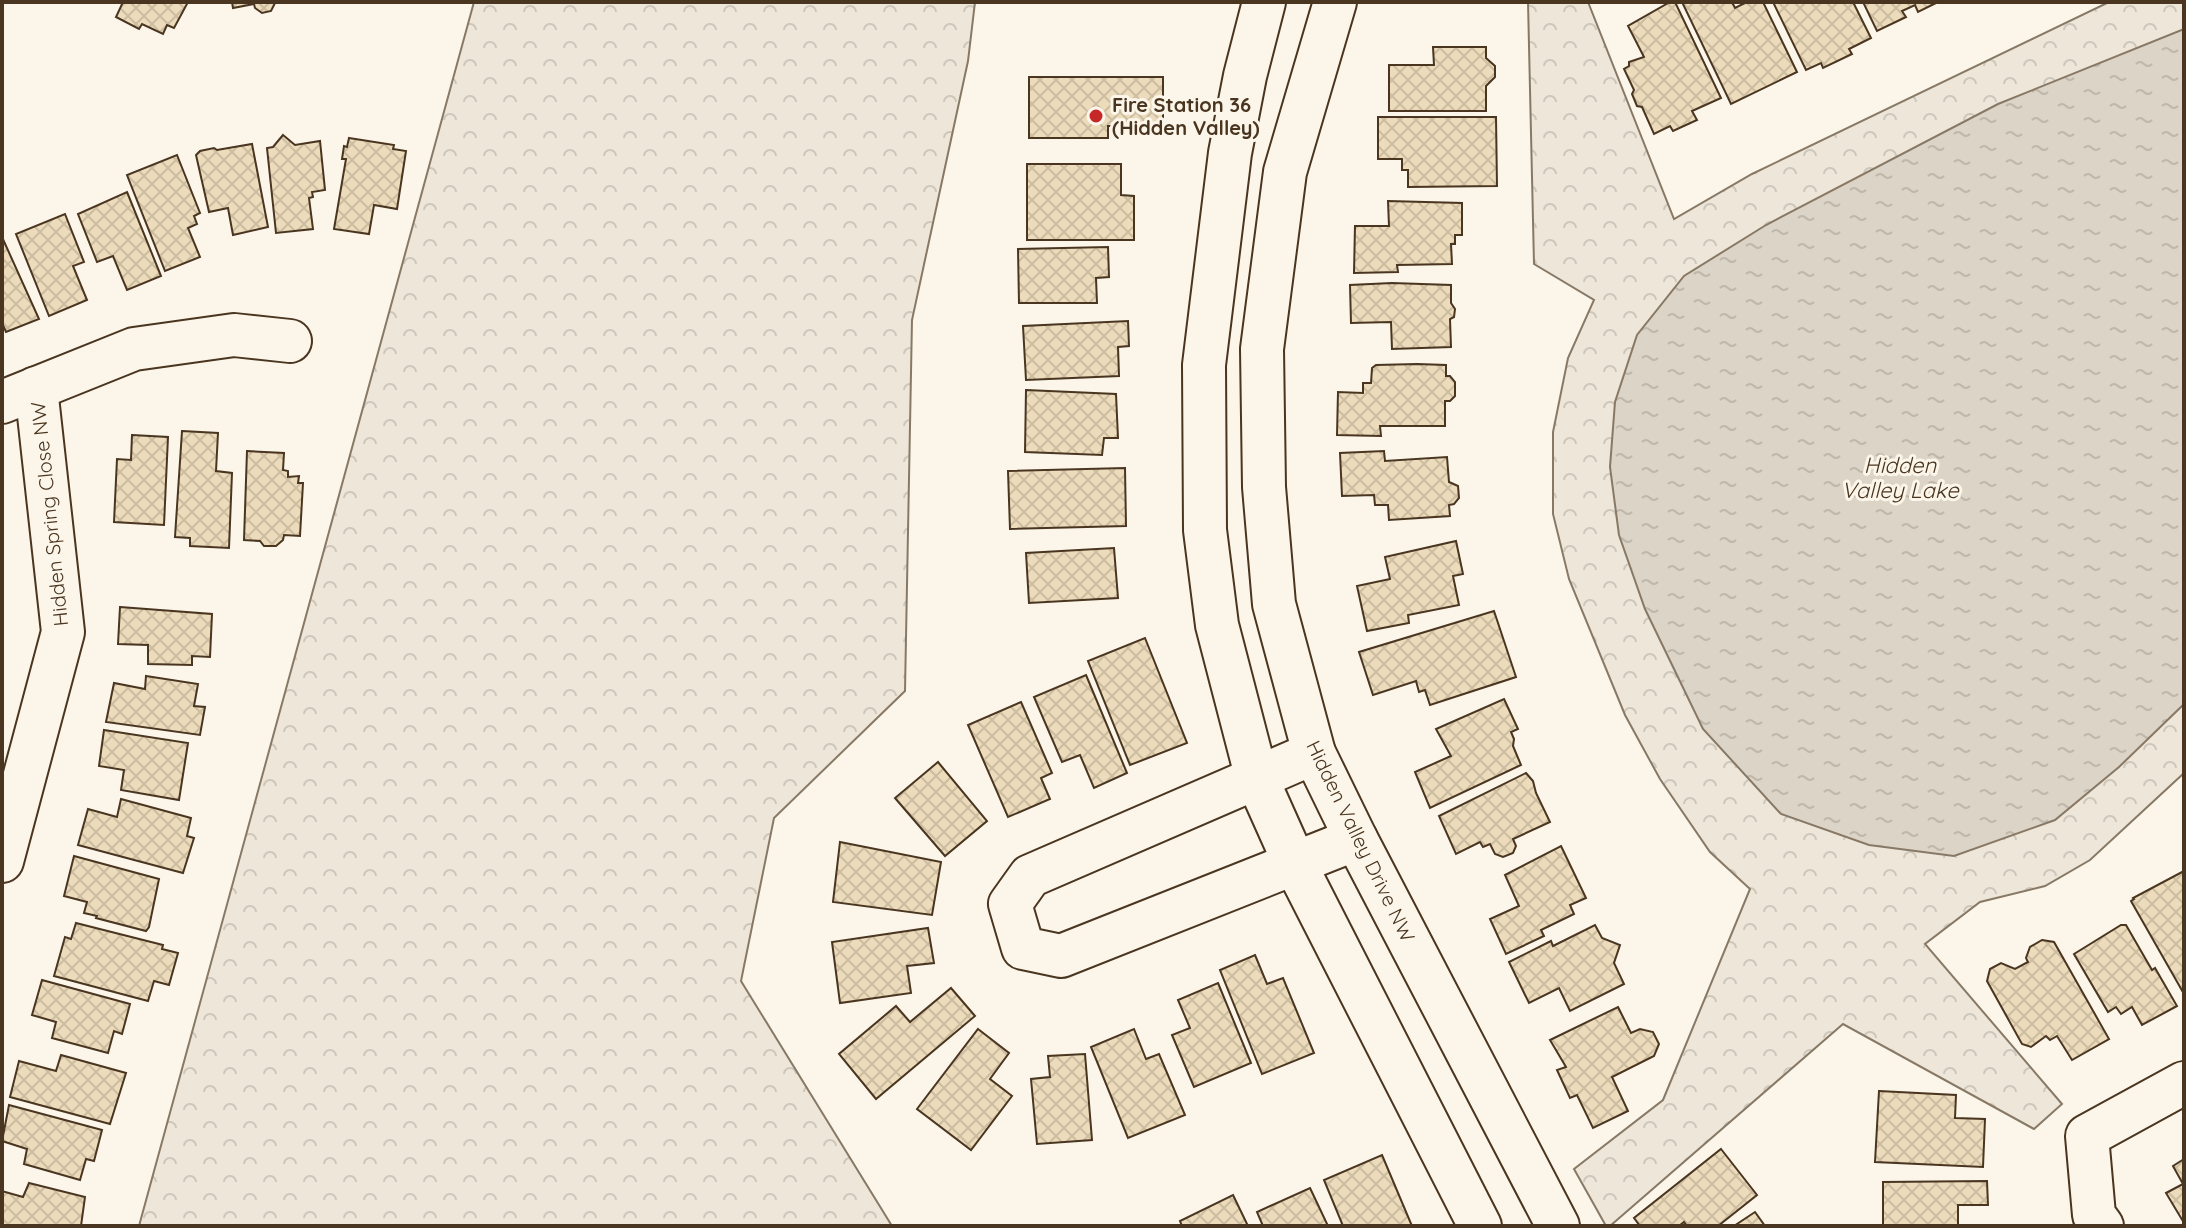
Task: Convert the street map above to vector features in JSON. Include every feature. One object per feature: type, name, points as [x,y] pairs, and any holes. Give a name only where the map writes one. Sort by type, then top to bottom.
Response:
[{"type":"street","points":[[1264,2],[1230,153],[1204,365],[1205,530],[1217,625],[1257,779],[1295,864],[1480,1226]]},
{"type":"street","name":"Hidden Valley Drive NW","points":[[1335,2],[1285,172],[1262,349],[1264,487],[1274,604],[1314,753],[1558,1226]]},
{"type":"street","points":[[19,395],[134,349],[234,335],[290,341]]},
{"type":"street","name":"Hidden Spring Close NW","points":[[2,861],[63,632],[19,395]]},
{"type":"street","points":[[1314,753],[1030,876],[1010,904],[1023,948],[1061,956],[1356,839]]},
{"type":"street","points":[[2102,1226],[2094,1215],[2087,1136],[2184,1083]]},
{"type":"green space","points":[[474,2],[975,2],[968,61],[912,320],[905,691],[774,818],[741,981],[892,1226],[139,1226]]},
{"type":"green space","name":"Hidden Valley Lake","points":[[1528,2],[1588,2],[1674,219],[1752,174],[2109,2],[2184,2],[2184,773],[2090,860],[2045,886],[1980,902],[1925,944],[2062,1104],[2034,1129],[1843,1024],[1610,1226],[1606,1226],[1574,1169],[1663,1100],[1750,889],[1710,852],[1660,779],[1625,715],[1569,579],[1553,514],[1553,432],[1568,358],[1594,300],[1534,264]]},
{"type":"water","name":"Hidden Valley Lake","points":[[2184,29],[2184,704],[2119,767],[2055,820],[1954,856],[1869,845],[1781,814],[1703,729],[1645,609],[1619,535],[1610,467],[1615,402],[1637,335],[1684,276],[1766,225],[1998,104]]},
{"type":"building","points":[[123,2],[188,2],[174,28],[167,25],[163,34],[142,24],[139,29],[116,17]]},
{"type":"building","points":[[232,2],[281,2],[275,3],[271,11],[262,13],[254,4],[233,8]]},
{"type":"building","points":[[1675,2],[1721,98],[1692,111],[1697,120],[1673,131],[1670,126],[1654,134],[1642,107],[1637,106],[1632,94],[1634,90],[1624,69],[1629,62],[1644,57],[1628,26]]},
{"type":"building","points":[[1682,2],[1732,2],[1735,8],[1747,2],[1763,2],[1797,72],[1731,104]]},
{"type":"building","points":[[1773,2],[1853,2],[1871,38],[1849,49],[1852,54],[1823,68],[1821,63],[1806,70]]},
{"type":"building","points":[[1863,2],[1938,2],[1918,12],[1915,5],[1902,11],[1906,17],[1877,31]]},
{"type":"building","points":[[1433,47],[1486,47],[1486,58],[1495,66],[1495,77],[1486,86],[1486,111],[1389,111],[1389,65],[1434,65]]},
{"type":"building","name":"Fire Station 36 (Hidden Valley)","points":[[1029,77],[1163,77],[1163,126],[1108,126],[1108,138],[1029,138]]},
{"type":"building","points":[[1378,117],[1496,117],[1497,186],[1408,187],[1408,170],[1402,170],[1402,159],[1378,159]]},
{"type":"building","points":[[283,135],[295,145],[320,141],[325,190],[312,192],[313,197],[309,198],[313,229],[276,233],[267,148],[273,147]]},
{"type":"building","points":[[349,138],[394,145],[393,149],[406,151],[397,209],[374,205],[369,234],[334,229],[346,159],[342,159],[344,146],[347,147]]},
{"type":"building","points":[[252,144],[268,227],[233,235],[228,208],[209,212],[196,155],[214,148]]},
{"type":"building","points":[[177,155],[200,213],[194,216],[197,224],[188,228],[200,257],[165,271],[127,175]]},
{"type":"building","points":[[1027,164],[1121,164],[1121,195],[1134,196],[1134,240],[1027,240]]},
{"type":"building","points":[[127,192],[161,276],[127,290],[113,256],[97,262],[78,214]]},
{"type":"building","points":[[1388,201],[1462,203],[1462,235],[1455,235],[1455,244],[1451,244],[1452,264],[1397,265],[1398,272],[1354,273],[1355,226],[1389,226]]},
{"type":"building","points":[[65,214],[84,262],[73,266],[87,300],[49,316],[16,234]]},
{"type":"building","points":[[2,237],[39,319],[6,332],[2,323]]},
{"type":"building","points":[[1108,247],[1109,277],[1096,278],[1097,303],[1019,303],[1018,249]]},
{"type":"building","points":[[1350,285],[1451,285],[1451,303],[1455,309],[1454,317],[1450,319],[1451,347],[1392,349],[1391,322],[1351,323]]},
{"type":"building","points":[[1128,321],[1129,346],[1118,347],[1119,376],[1026,380],[1023,326]]},
{"type":"building","points":[[1376,365],[1446,365],[1446,376],[1455,382],[1455,396],[1445,401],[1445,426],[1380,426],[1381,436],[1337,435],[1338,392],[1363,393],[1363,383],[1371,383],[1372,368]]},
{"type":"building","points":[[1026,390],[1116,394],[1118,438],[1104,438],[1102,455],[1025,452]]},
{"type":"building","points":[[182,431],[218,433],[216,471],[232,473],[229,548],[190,546],[190,538],[175,537]]},
{"type":"building","points":[[132,435],[168,437],[164,525],[114,522],[117,459],[131,460]]},
{"type":"building","points":[[247,451],[284,453],[283,470],[288,471],[288,477],[299,476],[298,483],[303,483],[300,536],[284,535],[276,546],[244,540]]},
{"type":"building","points":[[1384,451],[1385,461],[1447,457],[1449,482],[1458,486],[1459,498],[1449,505],[1450,516],[1389,520],[1388,505],[1375,505],[1374,495],[1342,496],[1340,453]]},
{"type":"building","points":[[1125,468],[1126,526],[1010,529],[1008,471]]},
{"type":"building","points":[[1456,541],[1463,574],[1453,576],[1459,605],[1408,615],[1409,623],[1367,631],[1357,586],[1390,579],[1385,557]]},
{"type":"building","points":[[1114,548],[1118,598],[1029,603],[1026,553]]},
{"type":"building","points":[[120,607],[212,614],[210,657],[192,656],[192,665],[148,664],[148,645],[118,644]]},
{"type":"building","points":[[1494,611],[1516,677],[1430,705],[1425,690],[1419,692],[1416,681],[1373,695],[1359,652]]},
{"type":"building","points":[[1145,638],[1187,743],[1130,765],[1088,661]]},
{"type":"building","points":[[1086,675],[1127,773],[1094,788],[1080,755],[1062,762],[1034,697]]},
{"type":"building","points":[[146,676],[198,684],[194,706],[205,707],[200,735],[106,722],[114,683],[145,689]]},
{"type":"building","points":[[1504,699],[1518,729],[1511,732],[1521,765],[1430,808],[1415,772],[1451,756],[1436,729]]},
{"type":"building","points":[[1021,702],[1052,773],[1041,778],[1050,799],[1008,817],[968,725]]},
{"type":"building","points":[[104,730],[188,743],[179,800],[121,790],[124,770],[99,766]]},
{"type":"building","points":[[938,762],[987,821],[945,856],[895,798]]},
{"type":"building","points":[[1526,773],[1533,781],[1550,822],[1513,839],[1516,846],[1513,853],[1503,857],[1495,854],[1490,844],[1483,847],[1480,842],[1456,854],[1439,816]]},
{"type":"building","points":[[121,799],[191,818],[187,836],[194,838],[183,873],[78,845],[88,809],[117,817]]},
{"type":"building","points":[[840,842],[941,862],[932,915],[833,902]]},
{"type":"building","points":[[1561,846],[1586,898],[1570,905],[1574,914],[1541,930],[1544,936],[1506,954],[1490,919],[1519,906],[1505,875]]},
{"type":"building","points":[[74,856],[159,879],[146,931],[84,913],[87,902],[64,896]]},
{"type":"building","points":[[2184,871],[2184,994],[2131,901]]},
{"type":"building","points":[[76,923],[163,945],[162,949],[178,953],[169,985],[154,981],[148,1001],[54,976],[65,937],[71,939]]},
{"type":"building","points":[[1595,925],[1602,938],[1620,945],[1614,963],[1624,984],[1570,1011],[1559,988],[1529,1003],[1509,962],[1551,941],[1553,946]]},
{"type":"building","points":[[2121,925],[2126,925],[2177,1006],[2142,1025],[2132,1007],[2121,1014],[2116,1007],[2108,1012],[2074,954]]},
{"type":"building","points":[[928,928],[934,963],[907,966],[911,993],[840,1003],[832,942]]},
{"type":"building","points":[[2042,940],[2054,942],[2109,1039],[2072,1060],[2057,1036],[2050,1040],[2046,1036],[2031,1047],[2022,1044],[1987,981],[1990,969],[2001,963],[2015,969],[2028,962],[2026,958],[2030,947]]},
{"type":"building","points":[[1255,955],[1267,984],[1283,978],[1314,1053],[1262,1074],[1220,970]]},
{"type":"building","points":[[42,980],[130,1004],[122,1034],[114,1031],[108,1053],[52,1038],[56,1022],[32,1015]]},
{"type":"building","points":[[1218,983],[1251,1063],[1194,1087],[1172,1035],[1190,1028],[1178,1000]]},
{"type":"building","points":[[951,988],[975,1016],[876,1099],[839,1054],[896,1006],[910,1022]]},
{"type":"building","points":[[1618,1007],[1631,1033],[1640,1029],[1653,1032],[1659,1044],[1654,1056],[1612,1077],[1628,1111],[1593,1128],[1577,1095],[1570,1098],[1557,1070],[1566,1067],[1550,1040]]},
{"type":"building","points":[[978,1029],[1009,1053],[990,1079],[1012,1096],[971,1150],[917,1109]]},
{"type":"building","points":[[1134,1029],[1146,1059],[1159,1054],[1185,1115],[1128,1138],[1091,1047]]},
{"type":"building","points":[[1085,1054],[1092,1140],[1037,1144],[1031,1079],[1050,1077],[1048,1056]]},
{"type":"building","points":[[61,1055],[126,1073],[110,1124],[10,1097],[19,1061],[56,1071]]},
{"type":"building","points":[[1879,1091],[1956,1095],[1955,1118],[1985,1119],[1983,1167],[1875,1162]]},
{"type":"building","points":[[9,1105],[102,1130],[94,1161],[86,1159],[80,1180],[24,1164],[27,1149],[2,1141]]},
{"type":"building","points":[[1721,1149],[1757,1195],[1718,1226],[1687,1226],[1684,1222],[1679,1226],[1640,1226],[1634,1218]]},
{"type":"building","points":[[1382,1155],[1412,1226],[1343,1226],[1324,1180]]},
{"type":"building","points":[[2184,1159],[2184,1223],[2166,1193],[2183,1184],[2173,1166]]},
{"type":"building","points":[[1987,1181],[1988,1205],[1958,1205],[1958,1226],[1883,1226],[1883,1182]]},
{"type":"building","points":[[29,1183],[85,1197],[81,1226],[2,1226],[2,1191],[23,1197]]},
{"type":"building","points":[[1310,1188],[1328,1226],[1263,1226],[1257,1212]]},
{"type":"building","points":[[1233,1195],[1248,1226],[1182,1226],[1180,1221]]},
{"type":"building","points":[[1755,1212],[1765,1226],[1734,1226]]},
{"type":"place","name":"Fire Station 36 (Hidden Valley)","points":[[1096,116]]}]
